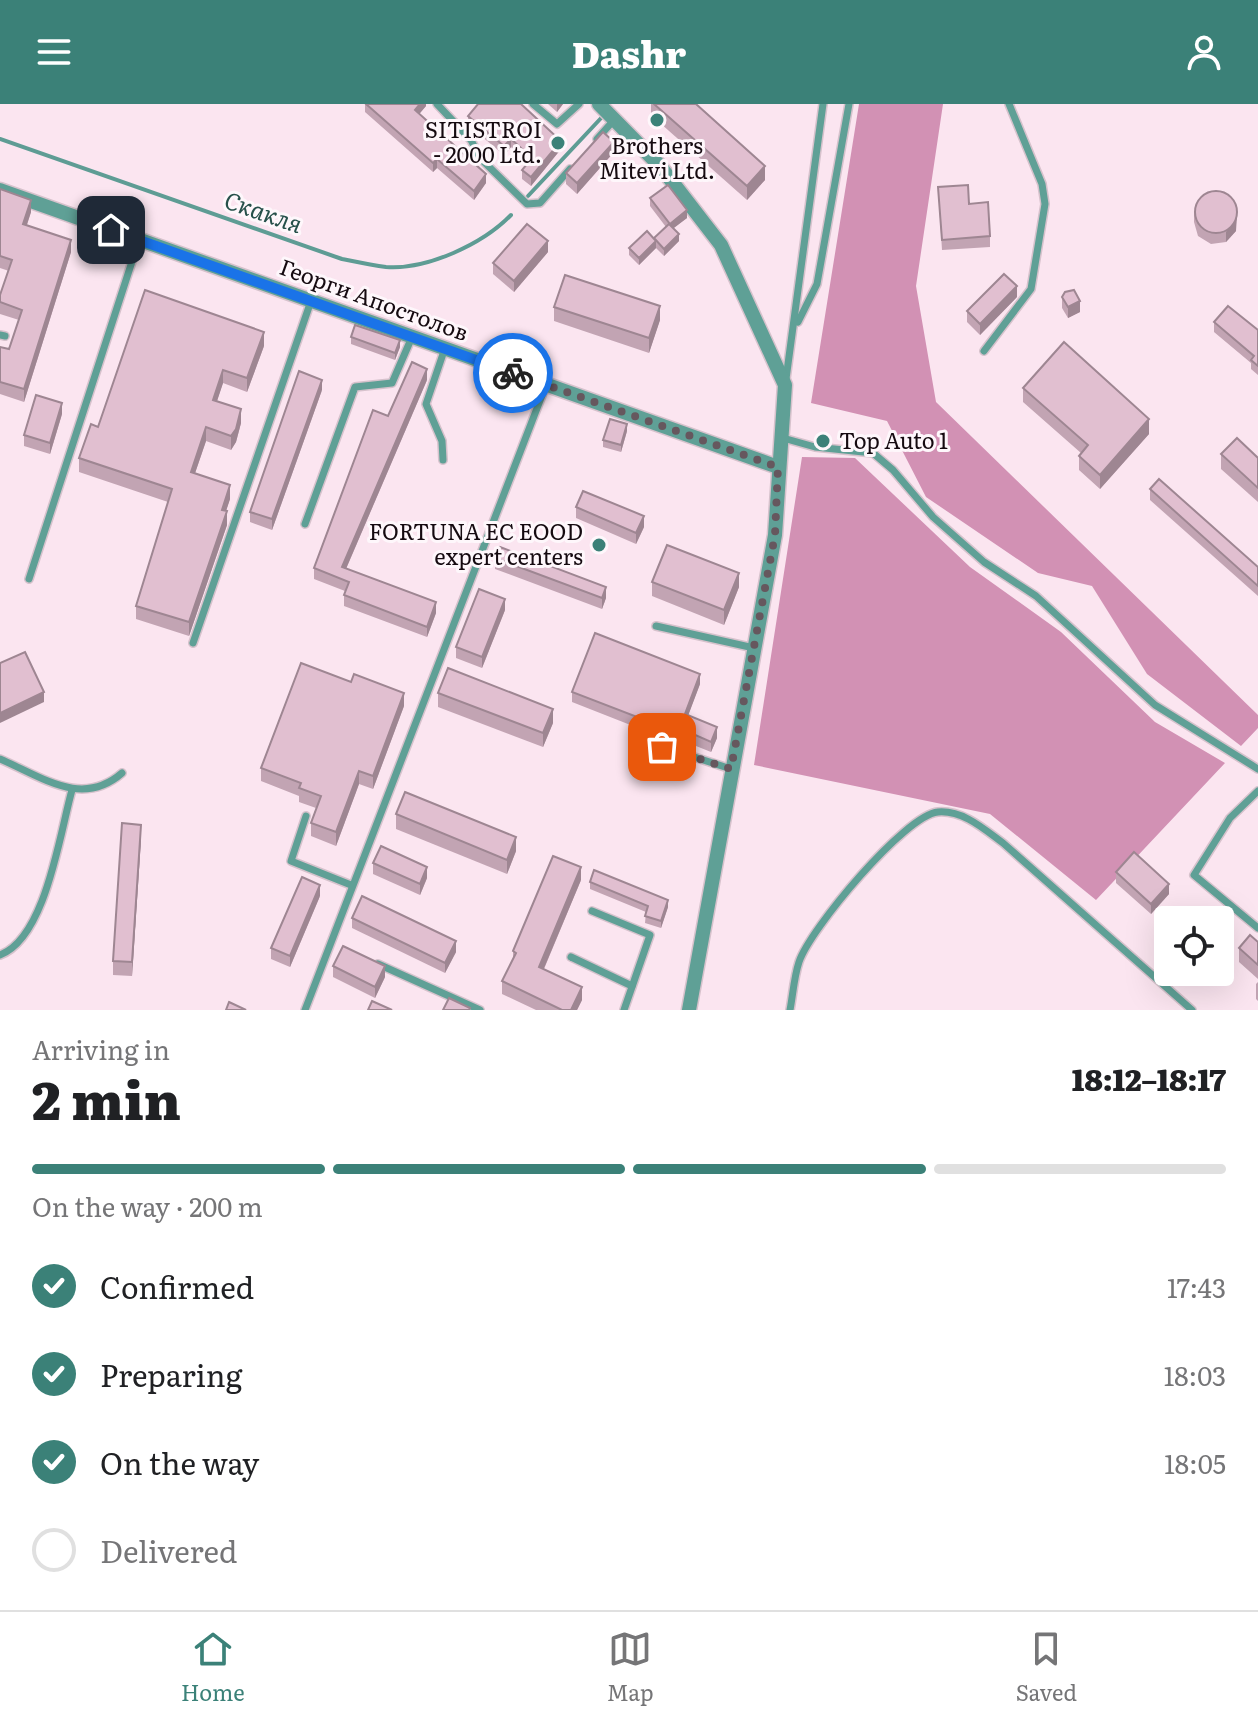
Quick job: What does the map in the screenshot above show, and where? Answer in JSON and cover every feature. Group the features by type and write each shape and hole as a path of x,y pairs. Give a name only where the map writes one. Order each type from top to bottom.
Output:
{"street":[{"path":"599,104 660,166 721,245 785,385 775,535 689,1010"},
{"name":"Георги Апостолов","path":"0,190 778,467"}],"lane":[{"path":"437,104 471,140 480,158 527,204 540,203 572,167"},
{"path":"533,104 557,124 579,104"},
{"path":"785,385 796,327 823,104"},
{"path":"796,327 817,284 849,104"},
{"path":"984,351 1031,289 1045,204 1042,184 1009,104"},
{"path":"593,143 614,120"},
{"path":"29,579 139,240"},
{"path":"193,643 311,301"},
{"path":"305,524 355,387 392,383 412,337"},
{"path":"443,460 442,441 426,404 445,348"},
{"path":"305,1010 328,942 546,384"},
{"path":"781,437 815,447 873,453 893,470 933,517 984,562 1036,596 1155,705 1258,769"},
{"path":"656,626 754,648"},
{"path":"639,739 731,769"},
{"path":"0,759 72,790 108,785 122,773"},
{"path":"0,955 20,940 40,907 72,790"},
{"path":"1258,791 1230,818 1194,875 1258,928"},
{"path":"790,1010 799,962 815,930 867,868 921,817 935,812 951,812 977,823 1003,843 1192,1010"},
{"path":"306,816 291,861 351,885"},
{"path":"592,911 650,935 624,1010"},
{"path":"328,942 342,949"},
{"path":"571,957 632,986"},
{"path":"370,961 480,1010"}],"shaded area":[{"path":"859,104 943,104 916,286 936,402 1258,715 1258,728 1241,746 1147,674 1092,586 1038,573 926,497 887,421 811,403"},
{"path":"802,457 855,458 970,567 1061,632 1155,722 1225,763 1096,900 990,814 754,765"}],"building":[{"path":"366,104 420,104 415,110 486,174 474,191 437,159 433,163"},
{"path":"478,104 521,104 561,141 531,177 522,170 532,158 511,139 504,146 468,116"},
{"path":"654,104 696,104 765,166 747,186"},
{"path":"603,132 614,142 577,183 566,173"},
{"path":"668,185 687,210 670,224 650,198"},
{"path":"968,185 969,204 988,202 990,236 942,240 938,187"},
{"path":"0,189 31,200 23,224 71,240 24,389 0,382 0,347 9,349 22,310 0,302 12,260 0,256"},
{"path":"1216,191 1231,197 1237,212 1231,227 1216,233 1201,227 1195,212 1201,197"},
{"path":"527,224 548,241 514,281 493,263"},
{"path":"669,224 679,234 664,249 654,238"},
{"path":"647,231 656,241 639,258 629,248"},
{"path":"1004,274 1017,286 980,324 967,311"},
{"path":"565,275 660,306 649,338 554,307"},
{"path":"145,290 264,332 247,378 223,370 213,400 241,409 236,429 231,436 206,427 191,472 230,485 222,510 227,511 189,622 136,606 172,489 79,458 91,424 98,427"},
{"path":"1074,290 1080,301 1068,307 1062,297 1065,292"},
{"path":"1228,306 1258,330 1258,366 1251,360 1254,356 1214,322"},
{"path":"355,325 400,340 395,353 351,337"},
{"path":"1064,342 1149,419 1100,475 1079,456 1088,445 1023,388"},
{"path":"412,362 427,369 342,567 436,602 427,627 344,595 349,582 314,568 373,410 388,416"},
{"path":"299,371 322,380 272,519 250,512"},
{"path":"36,395 62,403 50,443 24,435"},
{"path":"610,419 627,424 621,445 603,440"},
{"path":"1237,438 1258,458 1258,488 1221,454"},
{"path":"1159,479 1258,567 1258,586 1150,489"},
{"path":"583,491 644,516 636,533 576,507"},
{"path":"667,545 739,573 724,610 652,582"},
{"path":"500,547 606,587 602,598 495,558"},
{"path":"479,589 505,599 482,657 456,647"},
{"path":"595,633 700,674 685,714 717,727 711,742 691,733 689,737 572,692"},
{"path":"25,652 44,692 0,713 0,663"},
{"path":"301,663 351,682 354,674 404,693 373,776 359,771 336,832 311,823 321,796 299,788 301,783 261,768"},
{"path":"448,668 553,709 543,733 438,693"},
{"path":"405,792 516,837 507,860 396,814"},
{"path":"122,823 141,825 132,962 113,961"},
{"path":"381,846 427,867 420,884 373,863"},
{"path":"1134,852 1169,884 1151,904 1116,872"},
{"path":"553,856 581,867 539,967 582,987 571,1010 562,1010 502,981"},
{"path":"594,870 668,900 661,921 645,916 648,906 590,882"},
{"path":"302,877 320,885 290,956 271,948"},
{"path":"362,896 456,941 445,963 352,918"},
{"path":"1250,935 1258,942 1258,965 1239,948"},
{"path":"343,946 385,966 375,987 333,966"},
{"path":"449,998 470,1008 469,1010 443,1010"},
{"path":"372,1001 392,1010 368,1010"},
{"path":"229,1002 246,1010 226,1010"}],"waterway":[{"name":"Скакля","path":"528,196 603,116"},
{"name":"Скакля","path":"0,139 342,259 386,267 419,264 453,253 485,236 511,215"}],"way so far":[{"path":"513,373 778,467 775,535 731,769 662,747"}],"place":[{"name":"Brothers Mitevi Ltd.","path":"657,120"},
{"name":"SITISTROI - 2000 Ltd.","path":"558,143"},
{"name":"Top Auto 1","path":"823,441"},
{"name":"FORTUNA EC EOOD expert centers","path":"599,545"}],"route":[{"path":"111,230 513,373"}]}
